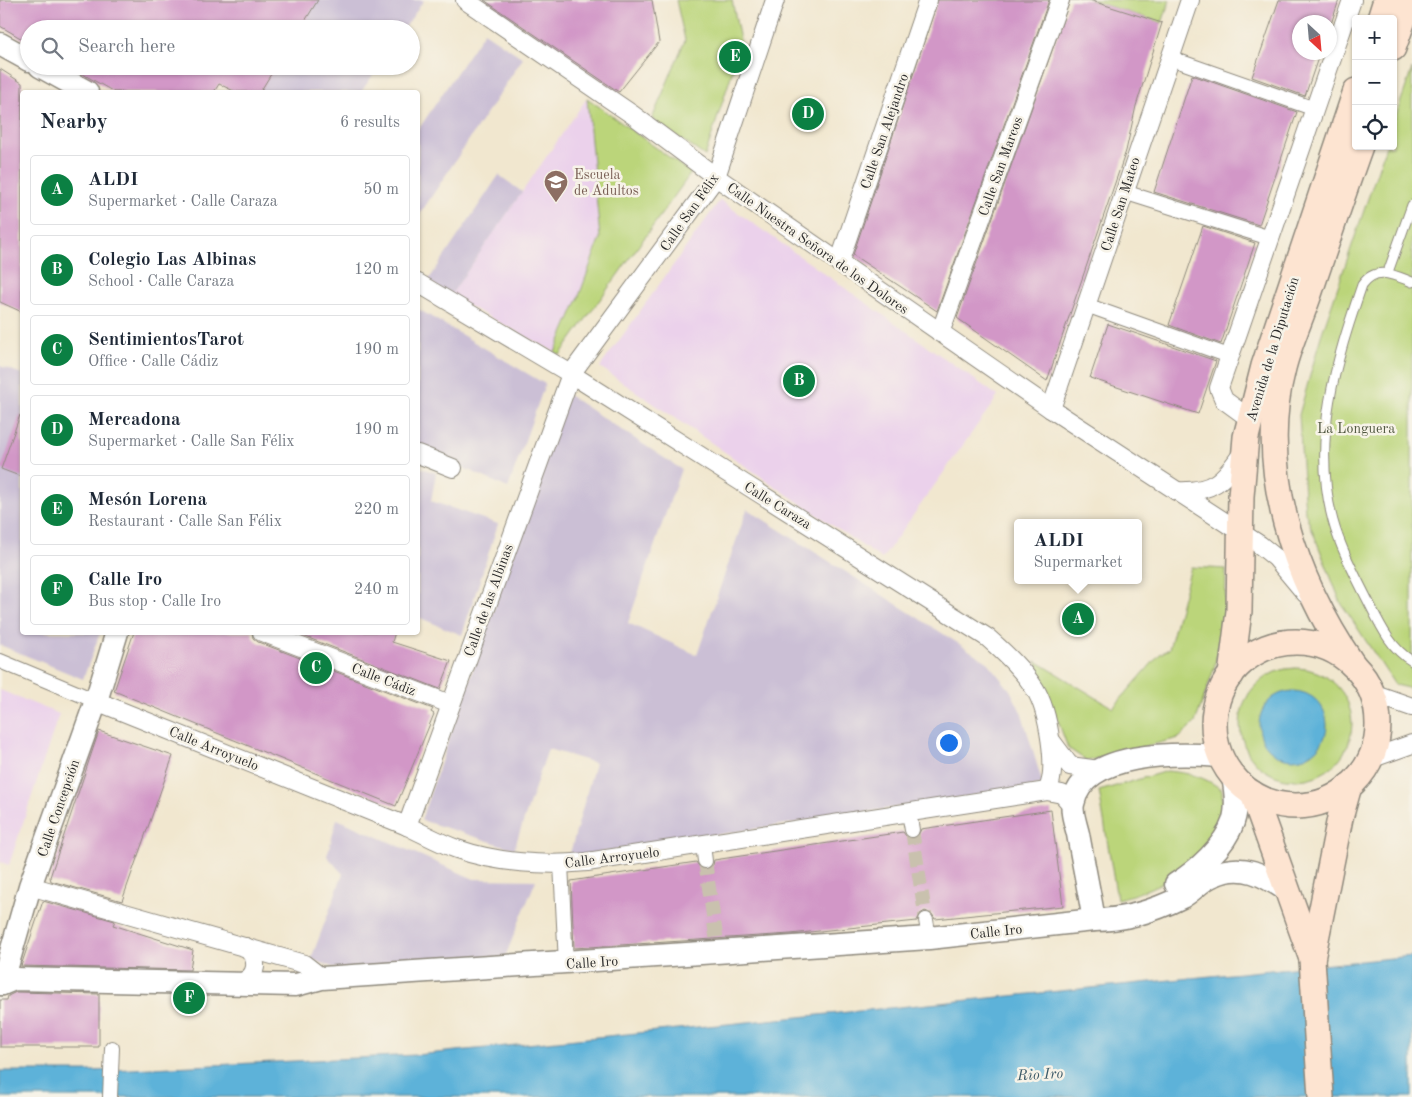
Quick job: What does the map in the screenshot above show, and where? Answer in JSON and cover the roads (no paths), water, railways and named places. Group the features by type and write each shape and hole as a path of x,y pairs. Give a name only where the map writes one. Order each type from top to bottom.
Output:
{"main road":[{"path":"1381,15 1386,0"},
{"path":"1397,37 1410,0"},
{"name":"Avenida de la Diputación","path":"1231,675 1239,611 1241,496 1245,448 1250,419 1264,366 1352,103"},
{"name":"Avenida de la Diputación","path":"1353,665 1333,636 1297,556 1283,514 1276,477 1274,439 1283,368 1359,150"},
{"path":"1290,642 1324,647 1339,654 1353,665 1372,692 1378,726 1376,743 1370,759 1349,786 1335,796 1320,803 1302,806 1269,802 1253,794 1226,766 1215,739 1216,705 1231,675 1243,662 1257,652 1290,642"},
{"path":"1321,1097 1312,959 1340,818 1349,786"},
{"path":"1253,794 1312,959"}],"street":[{"name":"Calle Nuestra Señora de los Dolores","path":"464,0 633,115 716,176 940,333 1276,558 1322,613"},
{"name":"Calle San Félix","path":"571,374 716,176 775,0"},
{"name":"Calle San Alejandro","path":"839,262 928,0"},
{"name":"Calle San Marcos","path":"940,333 1060,0"},
{"name":"Calle San Mateo","path":"1051,409 1190,0"},
{"path":"1250,419 1229,404 1220,394 1219,388 1352,0"},
{"path":"0,44 20,55"},
{"path":"1170,58 1315,108"},
{"path":"56,75 83,90"},
{"path":"1124,192 1270,238"},
{"name":"Calle Caraza","path":"420,284 571,374 988,638 1016,662 1037,692 1052,742 1052,778 1047,791"},
{"path":"1086,305 1229,356"},
{"name":"Calle de las Albinas","path":"408,826 450,704 571,374"},
{"path":"1175,492 1194,492 1216,484 1230,472 1245,448"},
{"path":"420,455 454,468"},
{"name":"Calle Concepción","path":"1,984 30,886 96,701 116,635"},
{"name":"Calle Cádiz","path":"270,635 450,704"},
{"name":"Calle Arroyuelo","path":"0,661 408,826 456,849 487,857 562,864 704,853 910,822 1047,791"},
{"path":"1372,692 1412,707"},
{"path":"1052,742 1070,766 1099,770"},
{"path":"1370,759 1412,744"},
{"path":"1072,805 1080,784 1099,770 1138,758 1182,753 1226,766"},
{"name":"Calle Iro","path":"1094,920 1154,896 1178,882 1218,847 1233,823 1236,803 1226,766"},
{"path":"1047,791 1062,794 1072,805 1094,920"},
{"path":"562,864 566,964"},
{"name":"Calle Iro","path":"1,984 14,979 296,985 322,978 566,964 717,947 927,929 1117,920 1144,913 1184,896 1213,875 1234,869 1261,873 1288,891"},
{"path":"30,886 304,964 322,978"},
{"path":"239,983 250,978 255,968 254,956 246,947"},
{"path":"110,1097 112,1048"}],"lane":[{"path":"1388,272 1412,204"},
{"path":"1412,282 1388,272 1380,272 1366,278 1362,285 1336,366 1326,419 1324,465 1333,521 1352,570 1382,629 1394,646 1412,661"}],"water":[{"path":"1286,691 1300,691 1312,696 1322,706 1327,718 1327,732 1322,744 1312,754 1300,759 1286,759 1274,754 1264,744 1259,732 1259,718 1264,706 1274,696"},
{"name":"Rio Iro","path":"1412,956 1412,1097 0,1097 0,1071 91,1071 416,1055"}],"tunnel":[{"path":"912,830 926,920"},
{"path":"705,861 717,942"}],"place":[{"name":"Mesón Lorena","path":"735,57"},
{"name":"Mercadona","path":"808,114"},
{"name":"Escuela de Adultos","path":"556,203"},
{"name":"Colegio Las Albinas","path":"799,381"},
{"name":"ALDI","path":"1078,619"},
{"name":"SentimientosTarot","path":"316,668"},
{"name":"Calle Iro","path":"189,998"}],"park label":[{"name":"La Longuera","path":"1356,428"}]}
